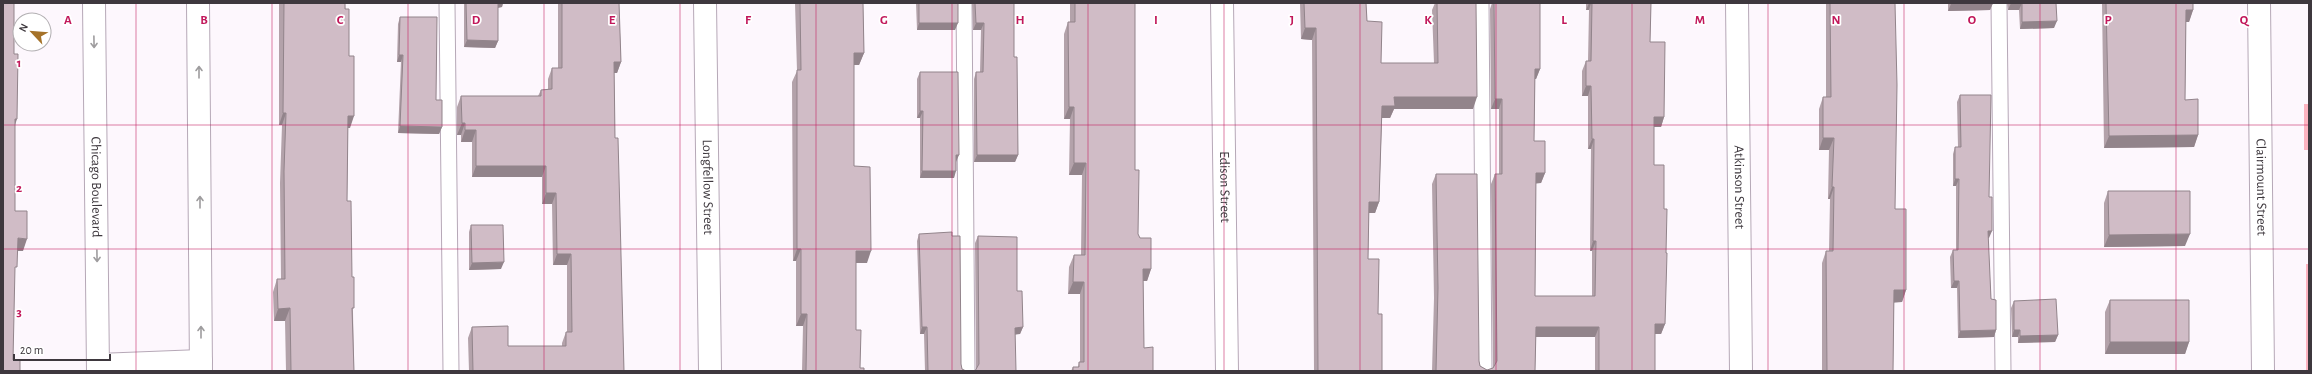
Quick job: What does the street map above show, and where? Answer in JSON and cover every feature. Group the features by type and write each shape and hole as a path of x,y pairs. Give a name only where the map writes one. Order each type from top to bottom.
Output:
{"street":[{"name":"Chicago Boulevard","path":"94,3 98,368"},
{"path":"98,368 201,366 198,3"},
{"name":"Longfellow Street","path":"705,3 710,371"},
{"name":"Edison Street","path":"1222,3 1227,371"},
{"name":"Atkinson Street","path":"1737,3 1741,371"},
{"name":"Clairmount Street","path":"2259,3 2263,371"}],"lane":[{"path":"446,3 451,371"},
{"path":"964,3 967,371"},
{"path":"1481,3 1484,371"},
{"path":"1999,3 2003,371"}],"shaded area":[{"path":"2304,104 2309,104 2309,150 2304,150"},
{"path":"2306,264 2309,264 2309,371 2306,371"}],"building":[{"path":"3,3 14,3 14,12 12,12 12,52 14,52 14,54 18,54 17,119 15,119 15,211 27,211 27,239 18,238 17,267 15,267 13,360 20,360 20,371 3,371"},
{"path":"284,3 345,3 345,9 349,9 349,56 354,56 354,116 348,116 347,201 351,201 352,277 354,277 354,308 352,308 354,371 291,371 290,308 278,309 277,279 285,279 284,171 286,113 283,113"},
{"path":"466,3 498,3 498,41 467,40"},
{"path":"562,3 619,3 621,62 614,62 615,138 618,138 624,371 473,371 472,327 508,326 508,346 566,346 566,332 572,332 571,254 557,254 556,193 546,193 546,166 476,166 476,130 465,130 465,123 462,123 461,96 541,96 541,90 552,89 552,68 562,68"},
{"path":"800,3 863,3 864,53 854,53 854,166 870,167 871,251 856,251 856,330 861,330 860,368 864,368 864,371 806,371 807,314 801,314 801,249 797,249 797,70 801,70"},
{"path":"919,3 958,3 958,23 919,23"},
{"path":"975,3 1014,3 1014,57 1017,57 1018,155 977,155 976,72 983,72 984,23 976,23"},
{"path":"1075,3 1135,3 1135,170 1139,170 1138,234 1140,238 1151,238 1151,269 1143,269 1144,348 1153,347 1153,371 1073,371 1073,367 1079,367 1079,362 1084,362 1084,282 1073,282 1074,255 1085,255 1086,163 1074,163 1074,107 1069,107 1068,22 1075,22"},
{"path":"1304,3 1366,3 1367,21 1382,22 1381,63 1438,63 1437,3 1476,3 1477,97 1394,97 1395,106 1382,106 1379,202 1369,202 1368,259 1379,259 1378,314 1382,314 1382,371 1318,371 1316,28 1305,28"},
{"path":"1494,3 1540,3 1540,69 1535,69 1534,141 1545,141 1545,173 1536,173 1535,296 1595,296 1596,241 1593,241 1594,139 1592,139 1591,86 1586,86 1586,61 1591,61 1592,3 1651,3 1650,42 1665,42 1664,117 1654,117 1654,165 1664,165 1664,209 1667,209 1665,324 1655,324 1655,371 1599,371 1599,327 1536,327 1535,371 1436,371 1438,288 1436,174 1477,174 1479,361 1480,366 1487,370 1493,368 1497,361 1495,174 1502,174 1502,99 1495,99"},
{"path":"1830,3 1895,3 1897,85 1895,209 1906,209 1906,290 1894,290 1893,371 1827,371 1826,251 1833,251 1834,187 1832,187 1834,138 1823,138 1823,97 1831,97"},
{"path":"1951,3 1993,3 1951,4"},
{"path":"2022,3 2056,3 2057,21 2022,22"},
{"path":"2106,3 2193,3 2193,10 2186,10 2185,100 2198,99 2198,135 2109,136"},
{"path":"400,17 437,17 436,100 442,100 442,127 400,126 403,55 399,55"},
{"path":"920,72 958,72 959,155 956,155 956,171 922,171 923,111 920,111"},
{"path":"1960,95 1991,95 1989,197 1992,197 1992,231 1988,231 1991,299 1996,300 1996,330 1960,331 1959,281 1954,281 1953,250 1958,250 1959,179 1955,179 1955,147 1961,147"},
{"path":"2108,191 2190,191 2190,234 2109,235"},
{"path":"471,225 503,225 504,262 472,263"},
{"path":"952,232 952,236 960,236 961,364 962,369 966,371 928,371 927,327 922,327 919,234"},
{"path":"978,236 1017,237 1017,291 1022,291 1023,327 1015,328 1016,371 975,371 979,364"},
{"path":"2056,299 2058,335 2020,336 2020,330 2014,330 2014,301"},
{"path":"2110,300 2189,300 2189,342 2110,342"}]}
